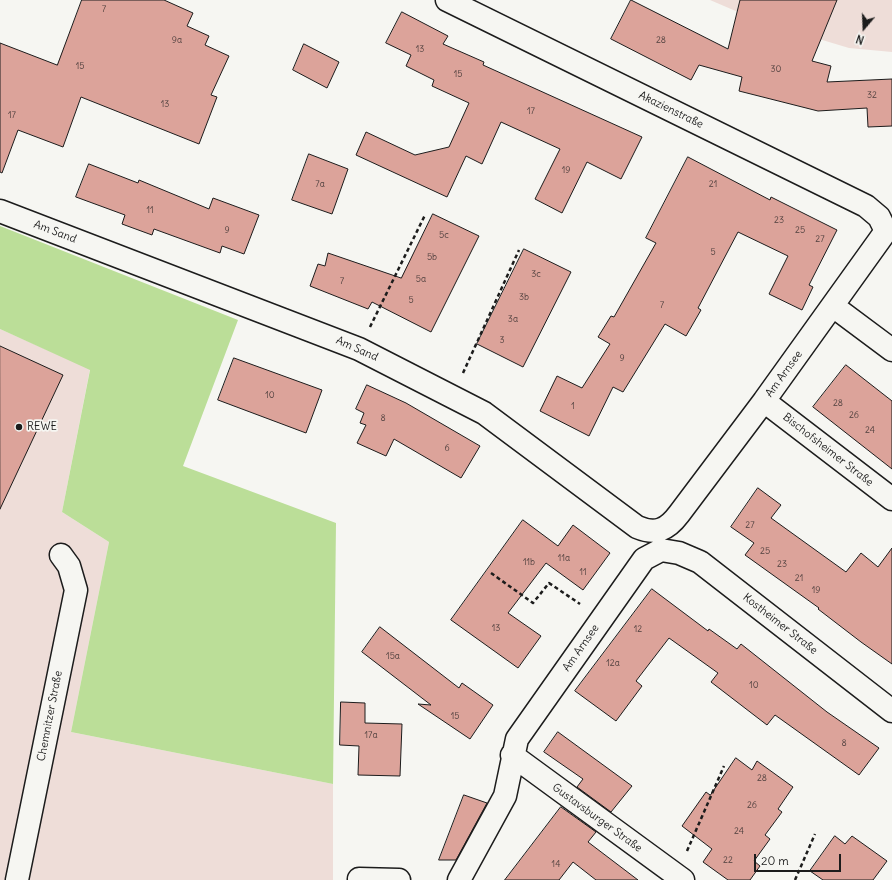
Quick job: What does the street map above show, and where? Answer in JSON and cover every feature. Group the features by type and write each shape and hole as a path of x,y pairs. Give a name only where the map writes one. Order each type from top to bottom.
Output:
{"street":[{"name":"Akazienstraße","path":"447,0 866,206 879,217 886,231"},
{"name":"Am Sand","path":"0,211 359,349 484,413 637,527 648,532 659,530 671,525 679,514"},
{"name":"Am Arnsee","path":"679,514 764,400 886,231"},
{"path":"832,306 892,350"},
{"name":"Bischofsheimer Straße","path":"764,400 892,499"},
{"name":"Am Arnsee","path":"459,880 504,796 512,755 517,739 644,559 661,550"},
{"name":"Kostheimer Straße","path":"661,550 679,552 700,562 892,712"},
{"name":"Chemnitzer Straße","path":"17,880 76,590 70,566 61,555"},
{"name":"Gustavsburger Straße","path":"512,755 680,878"},
{"path":"360,879 399,880"}],"path":[{"path":"359,349 425,215"},
{"path":"453,396 519,250"},
{"path":"491,573 533,603 549,583 601,620"},
{"path":"680,878 724,766"},
{"path":"795,880 815,834"}],"shaded area":[{"path":"710,0 892,0 892,52 849,48 759,21"},
{"path":"0,329 90,369 62,512 109,542 71,732 333,784 333,880 0,880"}],"green space":[{"path":"0,226 238,320 183,466 336,523 333,784 71,732 109,542 62,512 90,370 0,329"}],"building":[{"path":"82,0 164,0 193,13 187,26 209,36 205,45 229,56 211,95 217,97 199,144 81,97 63,147 18,130 2,173 0,172 0,43 57,65"},
{"path":"631,0 728,49 740,0 837,0 812,61 831,66 827,82 892,79 892,126 868,127 867,108 818,111 739,91 742,77 699,65 691,80 611,39"},
{"path":"402,12 448,36 443,44 484,62 483,65 642,137 621,179 587,162 562,213 535,199 560,149 501,122 482,164 466,156 447,197 356,155 366,132 415,155 449,147 469,103 432,86 434,80 406,66 411,55 386,43"},
{"path":"304,44 339,62 327,88 293,70"},
{"path":"309,154 348,169 332,214 292,200"},
{"path":"688,157 770,200 771,197 837,230 809,285 813,287 802,310 769,294 788,256 738,232 698,308 701,310 686,336 665,324 623,392 613,387 589,436 540,411 557,376 582,388 610,344 598,337 611,316 614,317 656,243 646,238"},
{"path":"89,164 138,183 139,180 209,209 213,198 259,215 244,254 222,246 220,253 154,229 152,235 122,224 125,215 76,197"},
{"path":"433,214 479,236 431,332 372,302 368,309 310,286 318,264 325,266 328,253 401,278"},
{"path":"524,249 571,272 523,367 477,344"},
{"name":"REWE","path":"0,346 63,375 0,509"},
{"path":"234,358 322,390 306,433 218,400"},
{"path":"846,365 892,401 892,469 813,407"},
{"path":"367,385 406,403 480,446 461,478 394,439 386,456 357,443 366,425 360,423 364,413 356,409"},
{"path":"758,488 781,505 771,518 846,572 861,553 878,567 892,548 892,664 818,609 819,608 745,555 754,543 731,527"},
{"path":"523,520 558,546 573,525 610,553 583,590 546,563 508,613 541,636 518,668 451,620"},
{"path":"652,589 708,631 709,629 737,649 741,644 827,712 879,748 859,775 775,715 767,725 711,682 718,673 669,638 636,681 642,686 616,721 575,691"},
{"path":"380,627 459,688 462,683 493,705 470,739 418,704 431,705 362,652"},
{"path":"341,702 365,703 365,723 402,724 400,776 358,775 359,746 340,745"},
{"path":"558,732 632,786 611,812 577,787 583,779 544,752"},
{"path":"736,758 752,770 757,761 793,787 778,809 782,812 765,835 770,839 754,861 760,866 750,880 728,880 703,862 712,849 682,826 706,792 710,795"},
{"path":"464,795 487,803 456,860 439,860"},
{"path":"561,807 596,832 588,842 638,880 596,880 573,862 559,880 505,880"},
{"path":"835,836 845,844 852,836 887,861 873,880 823,880 810,871"}],"place":[{"name":"REWE","path":"19,427"}]}
